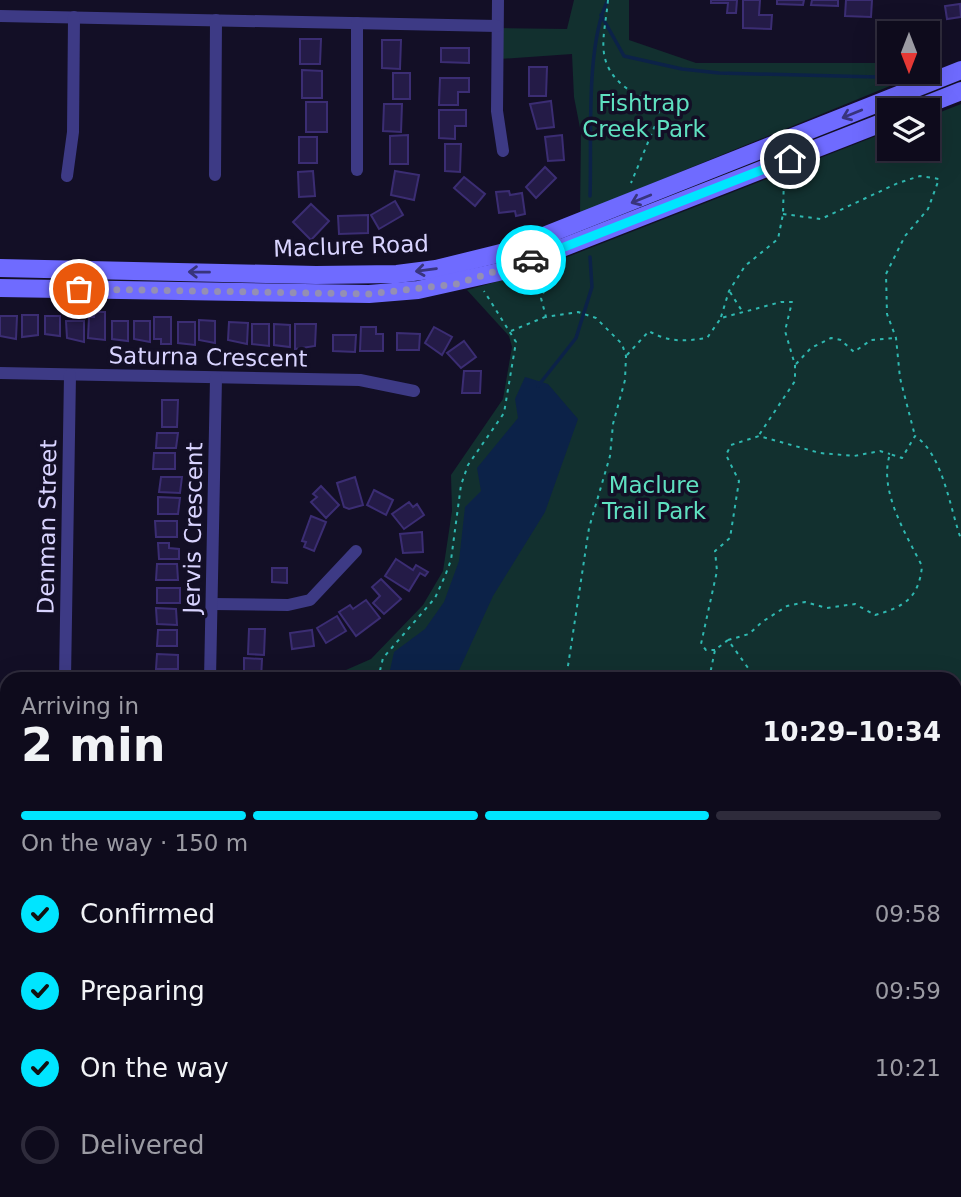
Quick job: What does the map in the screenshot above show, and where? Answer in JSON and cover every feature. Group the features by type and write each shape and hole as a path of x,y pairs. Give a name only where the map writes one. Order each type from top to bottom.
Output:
{"main road":[{"name":"Maclure Road","path":"0,268 316,275 397,274 436,269 501,253 961,70"},
{"path":"940,99 961,91"},
{"name":"Maclure Road","path":"0,288 369,294 418,290 475,279 581,241 877,125"}],"street":[{"path":"498,0 497,111 503,151"},
{"path":"0,16 497,26"},
{"path":"67,176 73,132 74,17"},
{"path":"215,175 216,20"},
{"path":"357,23 357,170"},
{"name":"Saturna Crescent","path":"0,373 360,380 414,391"},
{"name":"Denman Street","path":"65,672 70,375"},
{"name":"Jervis Crescent","path":"210,672 216,378"},
{"path":"213,604 288,605 310,600 356,551"}],"path":[{"path":"608,0 602,37 607,66 629,90 658,107 659,116 634,171 630,190"},
{"path":"626,356 649,331 663,339 685,341 707,338 721,318 729,291 745,266 778,239 783,214 784,169"},
{"path":"783,214 821,219 898,183 920,176 939,179 928,209 905,236 886,274 887,314 896,338 900,378 915,436 930,452 944,482 961,538"},
{"path":"546,317 541,298 556,265"},
{"path":"380,672 383,658 435,598 451,560 461,485 468,465 504,413 516,342 512,331 475,279"},
{"path":"729,291 742,312"},
{"path":"721,318 792,302 785,331 795,365 795,381 759,436"},
{"path":"512,331 546,317 578,312 596,317 622,344 626,356 625,380 613,424 610,456 589,528 567,672"},
{"path":"795,365 811,348 831,338 841,341 854,352 871,340 896,338"},
{"path":"890,454 887,476 906,536 922,566 915,592 900,608 875,615 855,604 827,608 805,602 787,606 762,622 750,634 728,640 715,650 706,650 701,645 717,570 715,551 730,538 739,481 726,455 731,445 759,436 820,453 853,456 880,451 902,457 915,436"},
{"path":"728,640 751,672"},
{"path":"710,672 715,650"}],"green space":[{"name":"Fishtrap Creek Park","path":"574,0 629,0 629,40 696,63 877,63 877,84 895,84 580,213 581,133 574,97 572,54 499,59 499,28 567,29"},
{"name":"Maclure Trail Park","path":"961,104 961,672 341,672 371,659 423,605 443,571 452,511 451,475 503,399 512,347 509,336 467,290 524,274 877,136 877,161 940,161 940,112"}],"water":[{"path":"525,377 548,384 578,419 545,512 493,596 458,672 390,672 394,652 425,629 444,602 459,561 465,507 481,491 477,468 518,418 515,399"}],"building":[{"path":"711,0 737,0 736,13 727,13 728,3 711,3"},
{"path":"743,0 760,0 759,15 772,15 771,29 743,28"},
{"path":"777,0 804,0 803,5 777,4"},
{"path":"812,0 838,0 838,6 811,5"},
{"path":"846,0 872,0 871,17 845,16"},
{"path":"960,4 961,17 947,19 945,6"},
{"path":"300,39 321,39 320,64 300,64"},
{"path":"382,40 401,40 400,69 382,68"},
{"path":"441,48 469,48 469,63 441,62"},
{"path":"529,67 547,67 546,96 529,96"},
{"path":"302,70 322,71 322,98 302,98"},
{"path":"393,73 410,73 410,99 393,99"},
{"path":"440,78 469,78 469,92 458,92 458,105 439,105"},
{"path":"551,101 554,127 537,129 530,104"},
{"path":"306,102 327,102 327,132 306,132"},
{"path":"384,104 402,104 401,132 383,131"},
{"path":"439,110 466,110 466,126 455,126 455,139 439,138"},
{"path":"408,135 408,164 390,164 390,136"},
{"path":"562,135 564,160 548,161 545,137"},
{"path":"299,137 317,137 317,163 299,163"},
{"path":"445,144 461,144 460,172 445,171"},
{"path":"545,167 556,178 536,198 526,187"},
{"path":"313,171 315,196 299,197 298,172"},
{"path":"395,171 419,175 414,200 391,195"},
{"path":"464,177 485,194 475,206 454,188"},
{"path":"509,191 510,195 522,193 525,214 516,216 515,211 499,213 496,192"},
{"path":"395,201 403,215 379,229 371,215"},
{"path":"311,204 329,221 311,240 293,222"},
{"path":"368,215 368,233 339,234 338,216"},
{"path":"94,312 105,312 105,340 88,338 89,317 94,317"},
{"path":"22,315 38,315 38,335 22,337"},
{"path":"0,316 17,316 16,339 0,336"},
{"path":"45,316 60,316 60,336 45,334"},
{"path":"154,317 171,317 171,344 161,344 161,339 154,339"},
{"path":"199,320 215,321 215,343 199,340"},
{"path":"66,321 84,321 84,342 67,338"},
{"path":"112,321 128,321 128,341 112,339"},
{"path":"134,321 150,321 150,342 134,339"},
{"path":"178,322 195,322 195,345 178,343"},
{"path":"229,322 248,323 247,344 228,340"},
{"path":"252,324 269,324 269,346 252,344"},
{"path":"274,324 290,325 290,347 274,345"},
{"path":"295,324 316,324 315,346 295,349"},
{"path":"361,327 376,327 376,334 383,334 383,351 360,351"},
{"path":"434,327 452,337 442,355 425,343"},
{"path":"397,333 420,334 419,350 397,350"},
{"path":"333,335 356,335 355,352 333,351"},
{"path":"464,341 476,357 461,368 447,353"},
{"path":"464,371 481,371 480,393 462,393"},
{"path":"162,400 178,400 177,427 162,427"},
{"path":"157,433 178,433 176,448 156,448"},
{"path":"154,453 175,453 175,469 153,469"},
{"path":"161,477 182,477 180,493 159,492"},
{"path":"355,477 363,505 349,509 344,507 337,483"},
{"path":"321,486 339,505 326,518 311,502 317,497 313,494"},
{"path":"374,490 393,500 386,515 367,505"},
{"path":"158,497 180,498 178,514 158,514"},
{"path":"409,502 413,507 417,504 424,515 404,529 392,514"},
{"path":"311,516 326,522 314,551 304,547 306,542 302,541"},
{"path":"155,521 177,521 177,537 156,537"},
{"path":"422,532 423,552 403,553 400,534"},
{"path":"158,543 169,543 169,548 179,549 179,559 159,559"},
{"path":"396,559 413,570 416,565 428,572 425,576 420,573 409,591 385,576"},
{"path":"157,564 177,564 178,580 156,580"},
{"path":"272,568 287,568 287,583 272,582"},
{"path":"381,579 401,599 384,614 373,603 380,596 372,587"},
{"path":"157,588 180,588 180,603 157,603"},
{"path":"366,600 380,618 356,636 339,612 350,605 353,609"},
{"path":"156,608 176,609 177,625 157,624"},
{"path":"337,616 346,631 326,643 317,628"},
{"path":"249,629 265,629 264,655 248,654"},
{"path":"158,630 177,630 177,646 157,646"},
{"path":"312,630 314,646 292,649 290,633"},
{"path":"157,654 178,655 178,669 156,669"},
{"path":"244,658 262,659 261,672 244,672"}],"waterway":[{"path":"590,196 593,68 601,19 608,0"},
{"path":"601,15 624,56 682,69 719,73 877,77"},
{"path":"538,386 576,338 592,287 590,257"}],"way so far":[{"path":"79,289 369,294 456,284 531,260"}],"route":[{"path":"531,260 790,159"}]}
